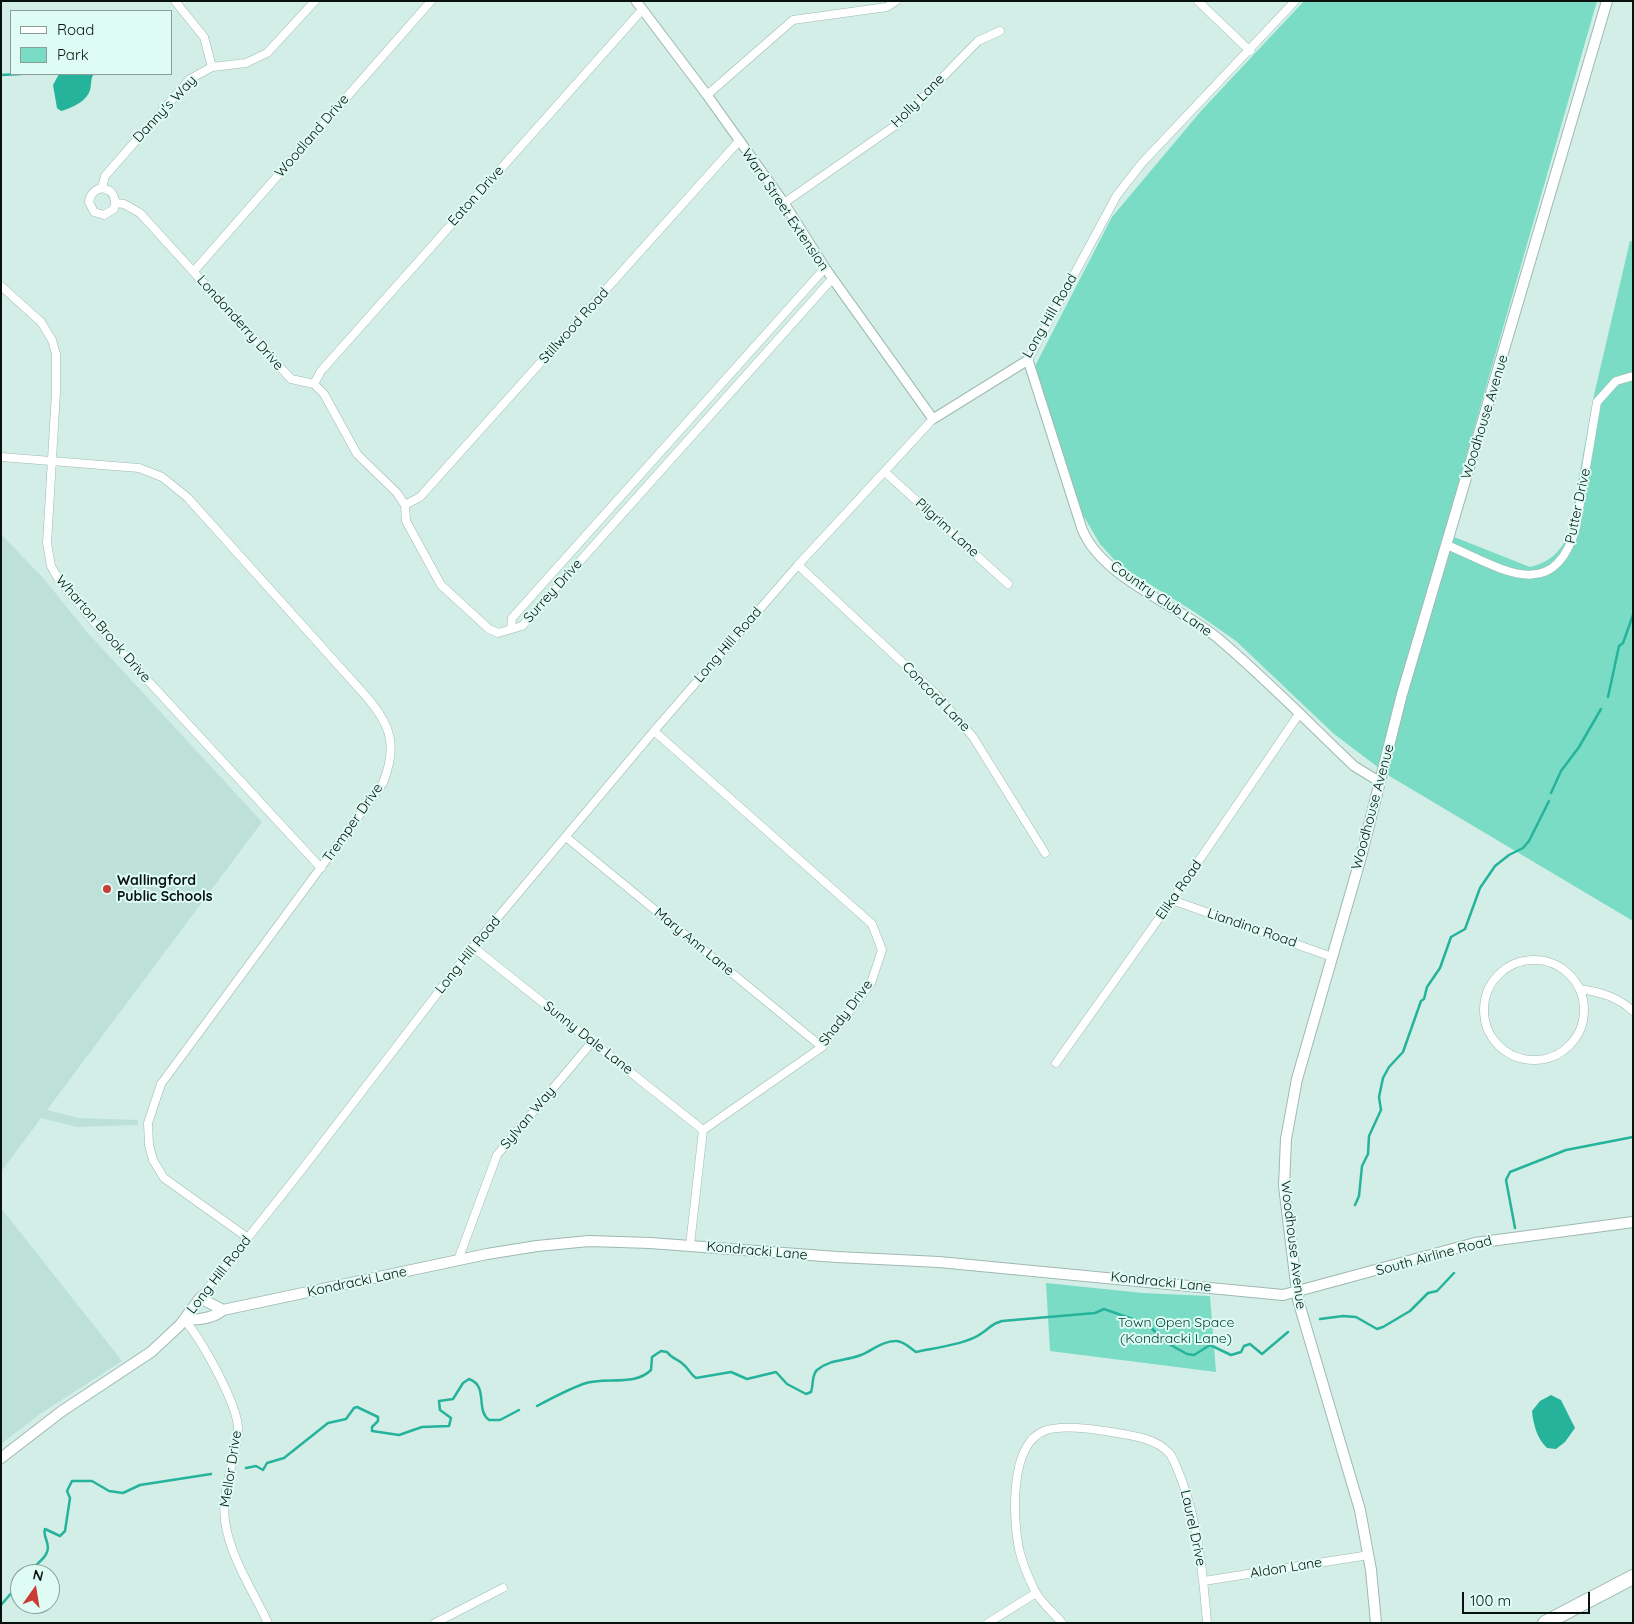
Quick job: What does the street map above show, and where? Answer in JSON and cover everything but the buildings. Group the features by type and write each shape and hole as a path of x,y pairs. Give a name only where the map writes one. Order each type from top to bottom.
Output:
{"highway":[{"path":"1545,1623 1633,1577"}],"main road":[{"name":"Woodhouse Avenue","path":"1376,1623 1369,1555 1355,1488 1306,1333 1297,1292 1284,1186 1286,1147 1297,1080 1380,782 1402,694 1607,1"},
{"name":"South Airline Road","path":"1297,1292 1475,1243 1633,1222"},
{"name":"Kondracki Lane","path":"184,1320 201,1319 217,1315 223,1310 458,1260 523,1248 574,1242 633,1242 958,1264 1268,1294 1297,1292"},
{"path":"200,1298 223,1310"},
{"name":"Long Hill Road","path":"184,1320 200,1298"},
{"path":"1,1458 62,1411 151,1352 184,1320"}],"street":[{"path":"175,1 204,37 212,67"},
{"name":"Danny's Way","path":"115,203 114,209 104,215 94,212 90,208 90,197 97,189 102,188 108,172 190,79 212,67 258,60 267,53 316,1"},
{"name":"Woodland Drive","path":"194,271 431,1"},
{"name":"Ward Street Extension","path":"636,1 708,95 784,204 825,268 933,419"},
{"path":"708,95 794,20 887,7 896,1"},
{"path":"1198,1 1250,51"},
{"name":"Long Hill Road","path":"200,1298 472,947 654,731 798,565 933,419 1028,360 1117,195 1142,163 1250,51 1295,1"},
{"name":"Eaton Drive","path":"314,384 321,371 642,10"},
{"name":"Holly Lane","path":"784,204 896,125 978,41 1000,31"},
{"name":"Stillwood Road","path":"405,505 420,497 739,141"},
{"path":"102,188 110,191 115,203 124,204 140,213 194,271"},
{"name":"Surrey Drive","path":"825,268 512,618 511,629 522,626 832,278"},
{"name":"Londonderry Drive","path":"194,271 290,379 314,384"},
{"name":"Wharton Brook Drive","path":"1,286 41,322 52,340 56,354 56,392 47,544 51,566 59,580 92,620 321,868"},
{"name":"Country Club Lane","path":"1028,360 1082,529 1096,552 1115,570 1219,639 1354,766 1380,782"},
{"name":"Putter Drive","path":"1447,545 1527,576 1542,574 1563,559 1571,546 1576,527 1598,402 1616,381 1633,376"},
{"path":"314,384 324,394 357,454 397,493 405,505 406,521 441,585 489,629 498,633 511,629"},
{"name":"Tremper Drive","path":"1,457 139,468 152,472 169,482 194,504 380,714 391,741 388,771 374,796 161,1084 149,1117 149,1145 153,1160 164,1178 248,1238"},
{"name":"Pilgrim Lane","path":"886,472 1008,584"},
{"name":"Concord Lane","path":"798,565 936,693 974,737 1045,853"},
{"name":"Elika Road","path":"1056,1062 1172,900 1299,714"},
{"name":"Shady Drive","path":"654,731 872,924 882,950 872,983 822,1047 703,1130"},
{"name":"Mary Ann Lane","path":"566,837 822,1047"},
{"name":"Liandina Road","path":"1172,900 1332,956"},
{"name":"Sunny Dale Lane","path":"472,947 703,1130"},
{"path":"1539,960 1552,963 1573,978 1580,989 1584,1015 1581,1028 1570,1044 1555,1056 1536,1060 1516,1057 1500,1046 1488,1030 1484,1011 1487,992 1502,971 1513,964 1539,960"},
{"path":"1580,989 1597,991 1613,997 1633,1011"},
{"name":"Sylvan Way","path":"458,1260 497,1155 592,1042"},
{"path":"690,1246 703,1130"},
{"name":"Mellor Drive","path":"184,1320 196,1334 237,1417 238,1433 225,1500 225,1523 235,1554 268,1623"},
{"name":"Laurel Drive","path":"1062,1623 1036,1593 1020,1551 1014,1517 1016,1482 1023,1456 1031,1439 1045,1430 1083,1428 1131,1435 1156,1443 1171,1454 1186,1489 1204,1581 1207,1623"},
{"name":"Aldon Lane","path":"1204,1581 1369,1555"},
{"path":"435,1623 503,1588"},
{"path":"988,1623 1036,1593"}],"shaded area":[{"path":"58,75 94,75 86,98 74,106 61,111 57,108 53,85"},
{"name":"Wallingford Public Schools","path":"1,534 44,579 86,631 262,822 47,1110 78,1118 138,1120 138,1125 77,1127 41,1118 1,1172"},
{"path":"1,1208 122,1361 40,1414 1,1444"},
{"path":"1551,1395 1561,1400 1575,1428 1565,1442 1556,1449 1547,1448 1538,1436 1532,1411 1540,1401"}],"green space":[{"path":"1304,1 1597,1 1444,533 1530,567 1543,563 1552,556 1568,537 1594,395 1630,241 1633,242 1633,921 1391,777 1334,734 1236,641 1196,613 1119,565 1100,544 1083,515 1035,366 1112,217 1201,111"},
{"name":"Town Open Space (Kondracki Lane)","path":"1046,1283 1143,1293 1210,1296 1216,1372 1050,1351"}],"waterway":[{"path":"1,75 10,75"},
{"path":"1608,697 1619,646 1623,643 1633,615"},
{"path":"1551,793 1561,771 1579,747 1601,709"},
{"path":"1355,1205 1359,1196 1362,1166 1368,1154 1369,1136 1381,1110 1379,1097 1383,1078 1389,1067 1403,1052 1427,987 1440,968 1451,937 1465,929 1480,888 1495,866 1509,855 1523,848 1529,841 1549,801"},
{"path":"1515,1228 1506,1180 1510,1172 1566,1150 1633,1137"},
{"path":"1320,1319 1343,1316 1356,1317 1377,1329 1383,1327 1410,1311 1428,1293 1437,1291 1454,1273"},
{"path":"537,1406 583,1384 628,1380 644,1375 651,1370 652,1357 661,1351 667,1352 671,1357 682,1363 696,1378 731,1372 747,1379 776,1372 787,1384 806,1394 811,1392 815,1372 827,1364 861,1355 891,1341 902,1342 916,1352 951,1345 976,1337 1002,1321 1095,1313 1104,1309 1147,1324 1167,1343 1187,1354 1194,1355 1210,1345 1231,1355 1241,1352 1244,1346 1250,1344 1262,1354 1288,1332"},
{"path":"246,1468 256,1466 263,1470 267,1463 284,1458 328,1423 346,1419 354,1408 357,1407 378,1417 378,1421 372,1427 372,1431 399,1435 422,1427 449,1426 451,1418 440,1410 439,1401 453,1399 463,1383 469,1379 479,1387 483,1410 489,1420 500,1420 519,1410"},
{"path":"37,1564 48,1549 45,1529 60,1536 65,1531 70,1498 67,1491 72,1481 92,1481 109,1491 123,1493 140,1485 211,1474"},
{"path":"1,1605 10,1595"}],"place":[{"name":"Wallingford Public Schools","path":"107,889"}]}
